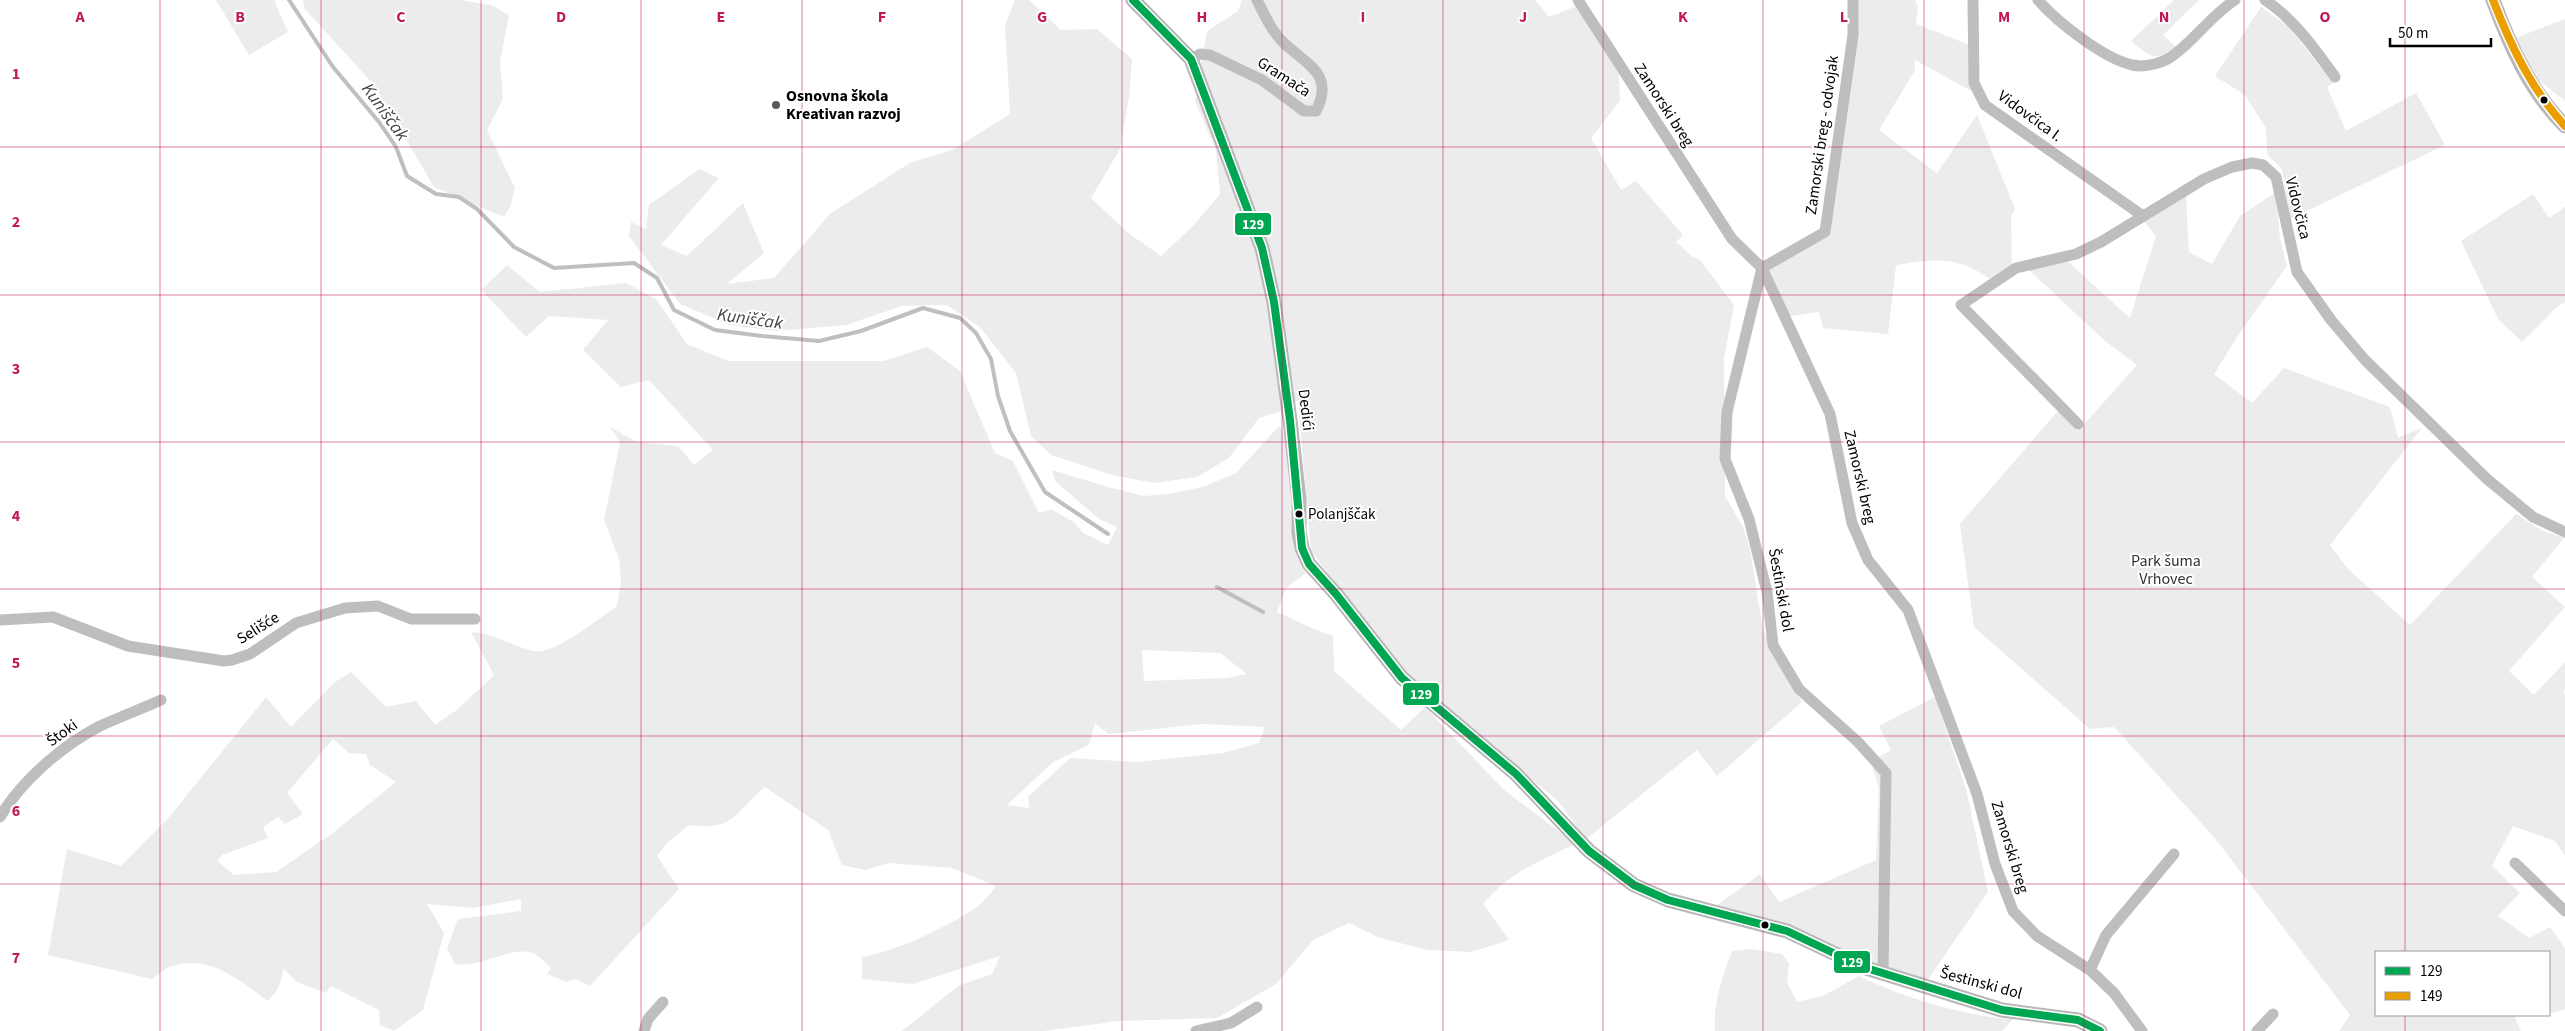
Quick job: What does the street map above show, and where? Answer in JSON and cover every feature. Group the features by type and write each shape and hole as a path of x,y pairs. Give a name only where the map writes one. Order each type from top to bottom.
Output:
{"street":[{"name":"Dedići","path":"1133,0 1190,59 1262,248 1274,302 1299,499 1299,532 1302,548 1309,564 1336,594 1402,678 1516,774"},
{"name":"Gramača","path":"1190,59 1200,54 1210,55 1262,80 1304,111 1316,111 1322,99 1323,82 1309,63 1283,42 1257,0"},
{"name":"Zamorski breg","path":"1578,0 1732,239 1762,268 1830,414 1852,523 1868,560 1908,610 1977,794 1996,864 2013,911 2037,936 2090,970 2114,993 2142,1031"},
{"name":"Zamorski breg - odvojak","path":"1762,268 1825,232 1853,35 1853,0"},
{"name":"Vidovčica I.","path":"1973,0 1974,83 1985,105 2143,216"},
{"path":"2038,0 2054,17 2082,38 2120,60 2140,66 2162,62 2174,55 2234,0"},
{"path":"2265,0 2305,36 2335,77"},
{"path":"2493,0 2507,37 2530,82 2550,110 2565,126"},
{"name":"Vidovčica","path":"2078,424 1961,305 2016,268 2076,254 2204,179 2232,167 2252,162 2263,165 2276,177 2297,272 2331,320 2366,360 2487,479 2533,517 2565,532"},
{"name":"Šestinski dol","path":"1762,268 1727,412 1725,459 1749,519 1767,592 1773,645 1800,689 1858,742 1886,774 1883,973"},
{"name":"Selišće","path":"0,620 53,617 128,646 224,661 250,654 296,623 345,608 378,606 411,619 475,619"},
{"name":"Štoki","path":"0,817 32,779 72,744 99,727 160,700"},
{"name":"Šestinski dol","path":"1516,774 1589,851 1634,885 1668,900 1787,931 1863,967 2002,1010 2078,1020 2100,1031"},
{"path":"2090,970 2106,935 2174,854"},
{"path":"2516,862 2565,911"},
{"path":"644,1031 648,1020 663,1002"},
{"path":"1196,1031 1232,1023 1257,1007"},
{"path":"2257,1031 2273,1014"}],"green space":[{"path":"216,0 274,0 288,32 249,55"},
{"path":"303,0 460,0 491,5 509,15 500,61 503,99 487,130 515,188 511,205 504,217 434,187 375,86 304,8"},
{"path":"1015,0 1029,0 1061,30 1097,29 1132,59 1129,98 1120,149 1091,198 1127,232 1161,256 1193,226 1220,194 1216,150 1195,101 1207,31 1238,11 1242,0 1535,0 1549,17 1577,6 1619,74 1620,101 1591,138 1621,190 1636,181 1683,235 1676,242 1693,257 1700,260 1734,305 1724,358 1725,496 1743,527 1750,549 1763,630 1802,702 1717,776 1697,750 1586,839 1558,801 1399,668 1311,551 1298,400 1279,412 1259,418 1229,458 1197,477 1154,483 1112,475 1051,455 1031,436 1016,373 980,327 947,305 902,306 846,325 776,331 730,325 680,304 629,236 631,222 646,229 649,205 699,169 719,178 661,245 687,256 743,203 764,253 727,284 774,278 831,213 910,163 952,150 1010,114 1005,25"},
{"path":"1857,0 1915,0 1918,7 1916,24 1970,45 1973,92 1915,60 1915,70 1879,130 1937,173 1977,115 2015,209 2011,216 2012,265 1990,279 1978,271 1956,262 1934,260 1896,265 1888,334 1823,328 1819,312 1790,316 1768,271 1829,236"},
{"path":"2174,0 2199,0 2163,35 2176,47 2162,55 2153,56 2148,54 2131,41"},
{"path":"2261,7 2289,27 2333,83 2327,87 2346,131 2416,93 2445,145 2290,219 2282,169 2267,154 2266,128 2245,95 2215,76"},
{"path":"2565,19 2565,101 2537,79 2513,39"},
{"name":"Park šuma Vrhovec","path":"2276,192 2280,239 2287,266 2241,331 2214,374 2252,403 2284,368 2390,407 2398,438 2422,428 2330,545 2348,569 2410,625 2516,514 2541,530 2564,538 2532,577 2565,607 2509,671 2534,695 2565,662 2565,689 2563,692 2565,695 2565,856 2555,841 2513,826 2492,866 2520,893 2498,916 2529,938 2550,927 2565,948 2565,1009 2550,1014 2550,951 2375,951 2375,1016 2514,1016 2521,1031 2339,1031 2350,1015 2214,837 2114,727 2090,729 1974,627 1960,524 2058,411 2078,431 2137,365 2104,340 2027,268 2066,260 2130,318 2156,236 2143,220 2186,196 2189,252 2212,264 2240,216"},
{"path":"2533,194 2549,218 2565,207 2565,302 2558,306 2522,342 2498,319 2461,241"},
{"path":"507,265 540,292 626,283 656,299 687,344 728,361 884,361 927,347 960,371 995,453 1013,461 1039,513 1051,509 1075,523 1083,533 1108,545 1117,527 1099,519 1055,481 1052,470 1144,496 1168,494 1203,487 1236,473 1279,426 1284,434 1290,466 1292,531 1299,561 1306,573 1286,588 1277,612 1333,636 1334,671 1401,730 1425,707 1504,790 1576,844 1526,868 1503,884 1483,904 1509,940 1471,952 1428,950 1380,938 1349,923 1313,940 1276,984 1217,1018 1119,1021 1044,1031 902,1031 958,986 992,974 1000,956 913,984 862,979 862,957 905,944 950,923 978,906 996,886 952,868 889,863 865,870 842,865 828,830 765,787 733,818 716,825 689,825 667,843 657,856 679,889 590,986 576,979 566,982 547,974 551,968 532,953 514,952 476,963 455,964 447,948 458,919 521,911 521,899 473,908 427,904 444,933 423,1010 394,1031 380,1025 379,1010 331,986 326,993 297,982 284,969 278,989 268,1001 223,971 199,963 172,966 152,979 48,955 67,849 121,866 170,816 266,697 291,727 335,682 351,672 386,707 416,701 435,725 458,709 494,675 471,632 495,637 533,651 542,651 564,642 617,606 621,581 619,559 604,520 620,442 610,427 637,442 678,446 694,465 713,450 649,380 621,387 583,350 608,320 549,316 526,337 481,290","holes":["1142,650 1220,653 1247,674 1227,678 1144,681","1095,724 1109,734 1202,724 1265,727 1259,743 1223,753 1136,762 1070,758 1028,797 1029,808 1007,805 1053,762 1089,745","333,739 349,753 366,754 370,765 396,782 334,832 276,872 234,875 217,861 222,855 268,838 263,827 278,817 285,824 303,814 287,793"]},
{"path":"1935,697 1966,789 1988,892 1927,981 1860,957 1786,924 1713,908 1760,874 1779,902 1876,860 1879,788 1871,762 1891,750 1879,726"},
{"path":"1751,949 1782,954 1789,963 1787,982 1797,1002 1823,996 1859,976 1934,1005 1975,1014 2013,1019 2002,1031 1715,1031 1717,1000 1732,951"}],"waterway":[{"name":"Kuniščak","path":"289,0 333,67 379,122 396,147 407,176 436,194 459,197 477,209 514,247 554,268 634,263 657,278 674,310 715,330 762,336 819,341 861,331 923,308 960,318 976,333 991,359 998,396 1010,431 1045,492 1108,534"},
{"name":"Kuniščak","path":"1217,587 1263,612"}],"transit line":[{"name":"129","path":"1133,0 1191,59 1262,248 1274,302 1290,420 1302,548 1309,564 1336,594 1402,678 1516,774 1589,851 1634,885 1668,900 1787,931 1863,967 2002,1010 2078,1020 2100,1031"},
{"name":"149","path":"2493,0 2507,34 2532,82 2565,126"}],"place":[{"name":"Osnovna škola Kreativan razvoj","path":"776,105"},
{"name":"Polanjščak","path":"1299,514"}]}
